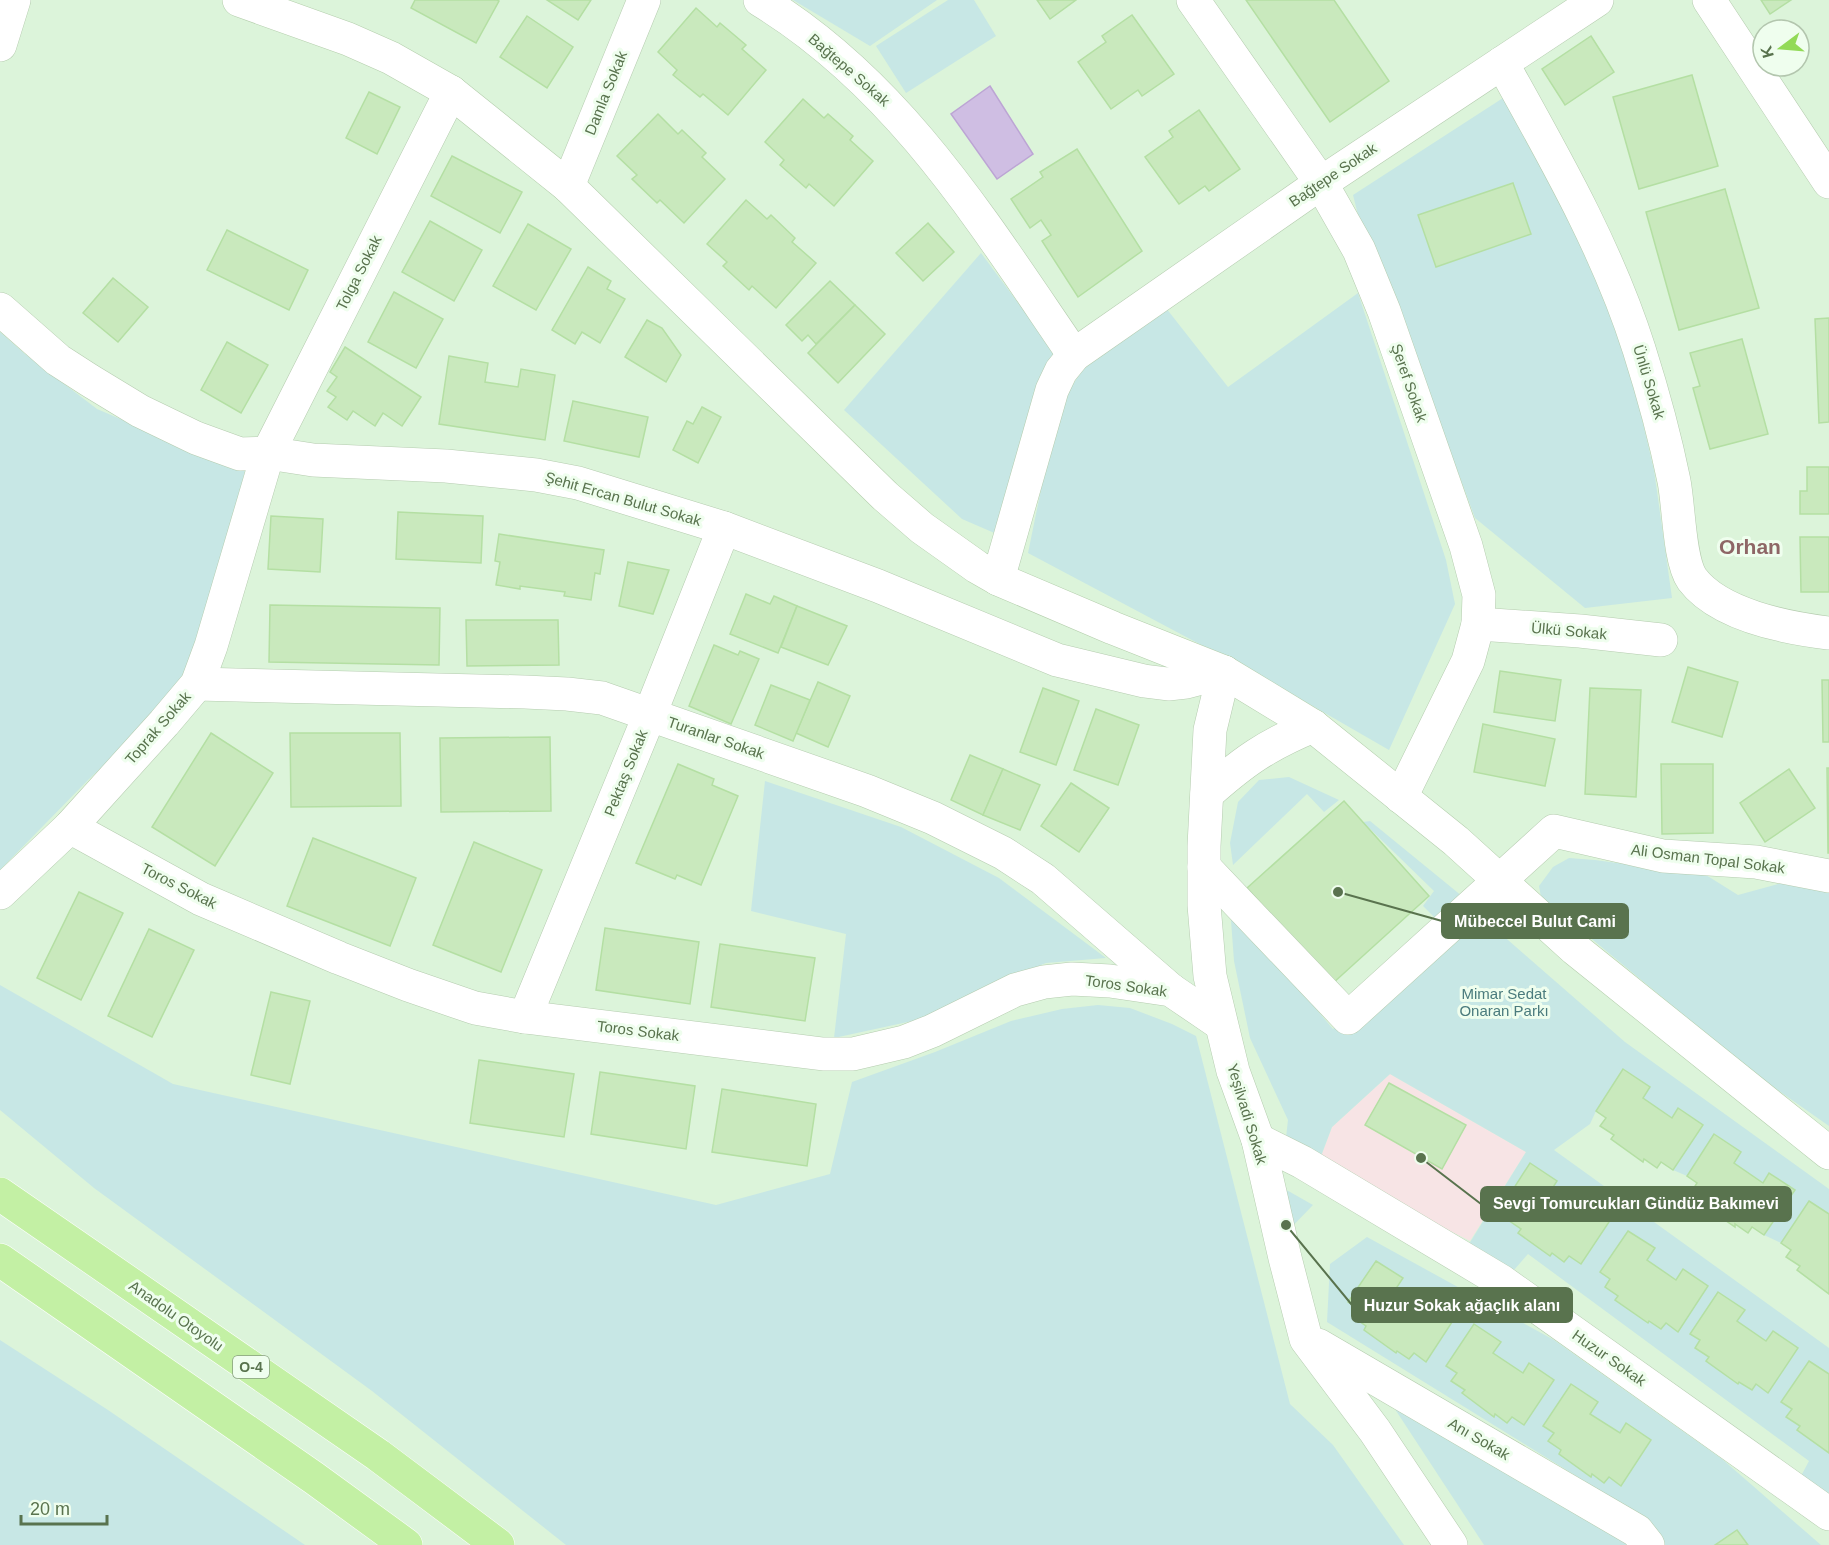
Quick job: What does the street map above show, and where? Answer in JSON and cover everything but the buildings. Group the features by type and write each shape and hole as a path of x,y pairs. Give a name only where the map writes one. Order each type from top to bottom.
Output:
{"highway":[{"name":"Anadolu Otoyolu","path":"0,1194 378,1455 498,1545"},
{"path":"0,1260 314,1478 406,1545"}],"street":[{"path":"0,45 14,0"},
{"path":"239,0 298,10 348,39 391,58 451,92 568,186 885,496 937,539 976,567 998,579 1224,672 1313,726 1456,841 1575,949 1829,1153"},
{"name":"Damla Sokak","path":"568,186 644,0"},
{"name":"Bağtepe Sokak","path":"760,0 825,47 875,90 901,117 964,195 1074,355"},
{"name":"Şeref Sokak","path":"1193,0 1321,183 1359,250 1384,311 1467,546 1479,595 1478,624 1468,661 1401,797"},
{"name":"Bağtepe Sokak","path":"998,579 1052,390 1061,371 1074,355 1321,183 1597,0"},
{"path":"1709,0 1829,182"},
{"name":"Ünlü Sokak","path":"1502,63 1554,156 1619,290 1640,349 1662,425 1691,578 1703,590 1727,606 1763,620 1829,633"},
{"name":"Tolga Sokak","path":"268,453 451,92"},
{"name":"Şehit Ercan Bulut Sokak","path":"0,309 58,360 140,411 196,438 240,454 268,453 313,460 446,466 537,475 578,483 724,528 878,586 1057,660 1144,681 1168,684 1186,682 1224,672"},
{"name":"Toprak Sokak","path":"0,893 70,827 197,684 223,607 268,453"},
{"name":"Pektaş Sokak","path":"525,1017 724,528"},
{"name":"Ülkü Sokak","path":"1478,624 1580,631 1661,640"},
{"name":"Yeşilvadi Sokak","path":"1224,672 1210,730 1204,867 1206,942 1210,976 1233,1071 1257,1140 1306,1338 1375,1431 1451,1545"},
{"name":"Turanlar Sokak","path":"197,684 567,694 602,698 867,791 933,818 1003,853 1043,879 1171,990"},
{"path":"1207,794 1238,766 1258,752 1313,726"},
{"name":"Toros Sokak","path":"70,827 201,899 339,958 408,986 475,1008 525,1017 823,1054 853,1054 914,1038 1015,990 1044,982 1072,979 1110,981 1171,990 1221,1024"},
{"name":"Ali Osman Topal Sokak","path":"1500,880 1554,831 1663,856 1756,862 1829,876"},
{"path":"1204,867 1348,1018 1500,880"},
{"name":"Huzur Sokak","path":"1257,1140 1302,1162 1500,1281 1829,1514"},
{"name":"Anı Sokak","path":"1306,1338 1637,1531 1648,1545"}],"shaded area":[{"path":"0,0 1829,0 1829,1545 0,1545"},
{"path":"990,86 1033,154 997,179 951,114"},
{"path":"1390,1074 1526,1152 1470,1241 1318,1164 1332,1127"}],"green space":[{"path":"793,0 937,0 870,46"},
{"path":"948,0 974,0 996,36 906,93 876,46"},
{"path":"1503,98 1579,231 1620,326 1654,470 1672,598 1585,608 1475,518 1385,276 1363,235 1353,195"},
{"path":"981,253 1056,354 999,535 962,519 844,410"},
{"path":"1358,293 1446,560 1455,604 1389,750 1271,682 1028,553 1052,436 1061,404 1079,375 1093,359 1166,308 1228,387"},
{"path":"0,332 97,409 245,470 223,575 199,654 166,706 88,780 0,870"},
{"path":"1289,777 1339,800 1324,812 1307,794 1233,865 1230,843 1238,802 1259,780"},
{"path":"765,781 901,827 999,878 1106,958 1046,963 977,991 926,1018 834,1038 846,934 751,911"},
{"path":"1370,821 1468,901 1440,923 1423,906 1434,891 1363,822"},
{"path":"1569,858 1706,875 1738,895 1789,881 1829,888 1829,1126 1755,1074 1541,897 1539,886 1553,867"},
{"name":"Mimar Sedat Onaran Parkı","path":"1230,907 1333,1029 1481,908 1500,933 1625,1042 1829,1189 1829,1214 1809,1201 1781,1243 1764,1235 1795,1190 1770,1173 1763,1183 1734,1163 1741,1152 1715,1134 1687,1176 1673,1170 1703,1125 1679,1108 1672,1118 1643,1098 1650,1087 1624,1069 1590,1124 1554,1150 1829,1348 1829,1502 1801,1476 1809,1461 1528,1254 1514,1270 1469,1244 1526,1152 1390,1074 1332,1127 1318,1164 1286,1138 1288,1120 1250,1038 1234,961"},
{"path":"0,985 173,1084 716,1205 830,1174 852,1082 1011,1021 1062,1009 1098,1005 1130,1008 1172,1024 1196,1036 1290,1404 1333,1445 1404,1545 566,1545 372,1391 94,1188 0,1110"},
{"path":"1276,1184 1313,1205 1280,1239"},
{"path":"1367,1237 1554,1340 1722,1459 1821,1545 1660,1545 1628,1508 1327,1322 1330,1264"},
{"path":"0,1340 108,1410 305,1545 0,1545"},
{"path":"1387,1397 1631,1545 1484,1545"}],"place":[{"name":"Mübeccel Bulut Cami","path":"1338,892"},
{"name":"Sevgi Tomurcukları Gündüz Bakımevi","path":"1421,1158"},
{"name":"Huzur Sokak ağaçlık alanı","path":"1286,1225"}],"district":[{"name":"Orhan","path":"1750,547"}]}
